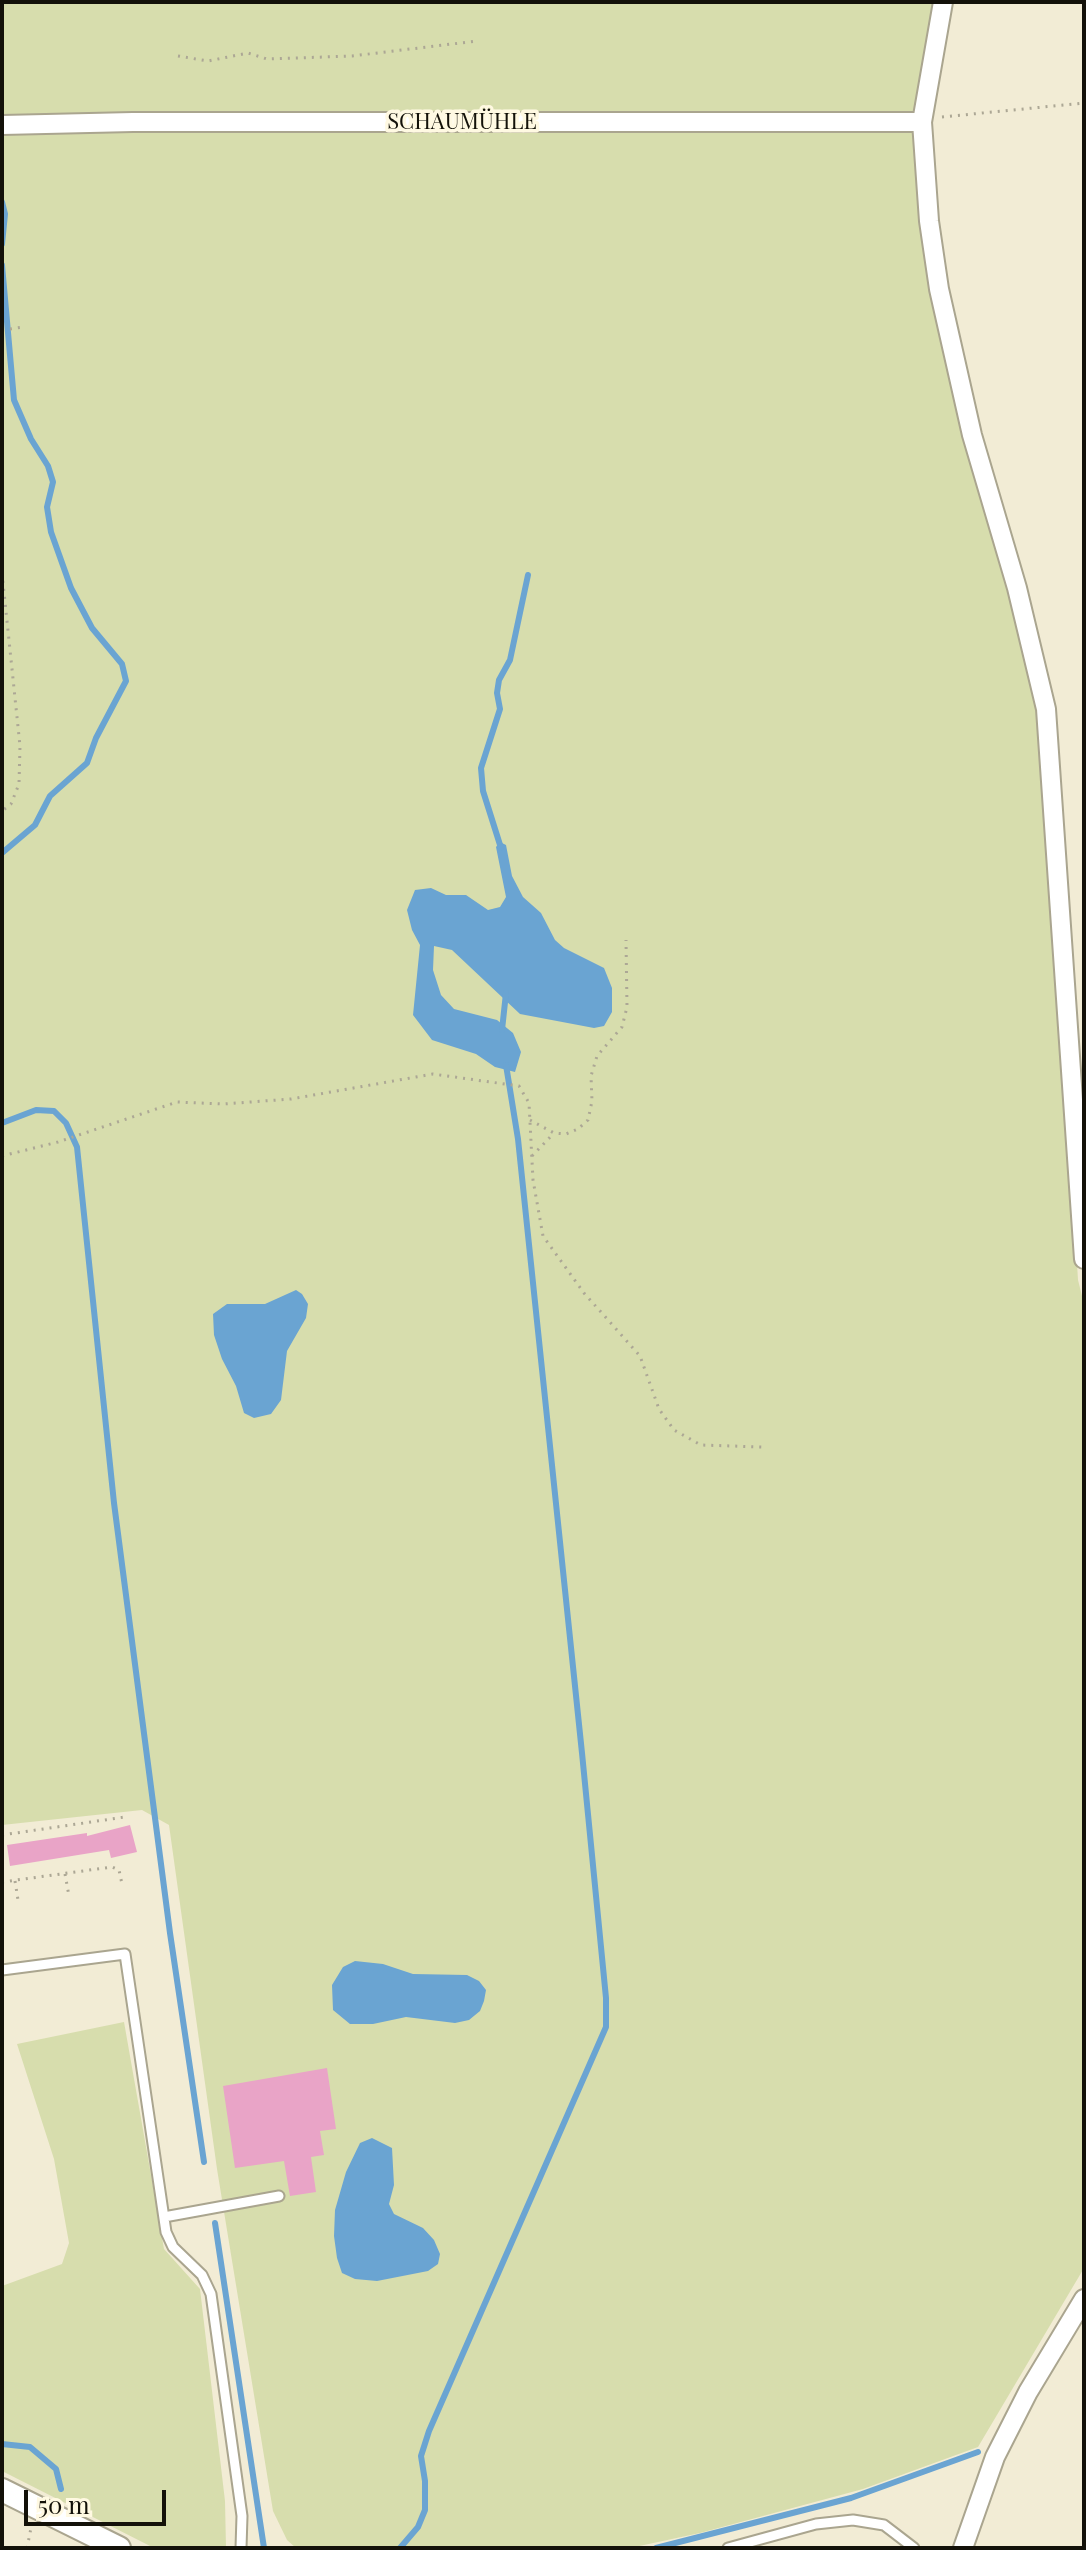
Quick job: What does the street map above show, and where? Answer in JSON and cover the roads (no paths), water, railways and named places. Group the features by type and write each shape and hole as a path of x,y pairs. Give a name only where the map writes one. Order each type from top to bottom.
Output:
{"street":[{"path":"943,2 922,122 929,221 939,289 972,435 1017,588 1046,709 1084,1259"},
{"name":"SCHAUMÜHLE","path":"2,125 133,122 922,122"},
{"path":"963,2548 995,2457 1028,2392 1084,2299"},
{"path":"2,2490 119,2548"}],"lane":[{"path":"2,1970 125,1954 166,2232 173,2247 202,2275 211,2294 242,2516 241,2548"},
{"path":"164,2217 279,2196"},
{"path":"728,2548 816,2524 853,2520 884,2525 914,2548"}],"water":[{"path":"500,842 506,845 512,876 523,897 541,913 555,940 564,948 604,968 612,988 612,1012 604,1026 594,1028 520,1014 452,950 434,946 433,970 441,995 454,1009 497,1020 513,1033 521,1052 515,1072 495,1067 476,1054 432,1040 413,1015 420,945 407,910 415,890 431,888 446,895 466,895 488,910 500,907 506,897 496,847"},
{"path":"296,1290 308,1304 306,1318 287,1351 281,1400 271,1414 254,1418 244,1413 236,1386 222,1359 214,1335 213,1314 227,1304 265,1304"},
{"path":"355,1961 383,1964 413,1974 467,1975 479,1981 486,1990 484,2001 480,2011 469,2020 455,2023 406,2017 373,2024 350,2024 333,2010 332,1985 343,1967"},
{"path":"372,2138 392,2148 394,2185 389,2204 394,2214 423,2228 434,2240 440,2254 438,2264 428,2271 377,2281 355,2279 342,2273 334,2236 335,2210 346,2172 360,2143"}],"waterway":[{"path":"2,202 5,214 2,244"},
{"path":"2,265 14,400 53,482 47,507 51,532 71,588 92,628 122,664 126,681 96,738 87,763 50,796 35,825 2,853"},
{"path":"501,848 483,791 481,768 500,709 497,693 499,680 510,660 528,575"},
{"path":"502,1030 506,993"},
{"path":"400,2548 418,2527 425,2510 421,2456 429,2431 606,2027 606,1998 582,1753 518,1139 506,1065"},
{"path":"2,1123 36,1110 54,1111 66,1123 77,1147 114,1503 170,1933 204,2162"},
{"path":"215,2223 264,2548"},
{"path":"2,2444 30,2447 56,2469 61,2489"},
{"path":"656,2548 851,2498 978,2452"}]}
